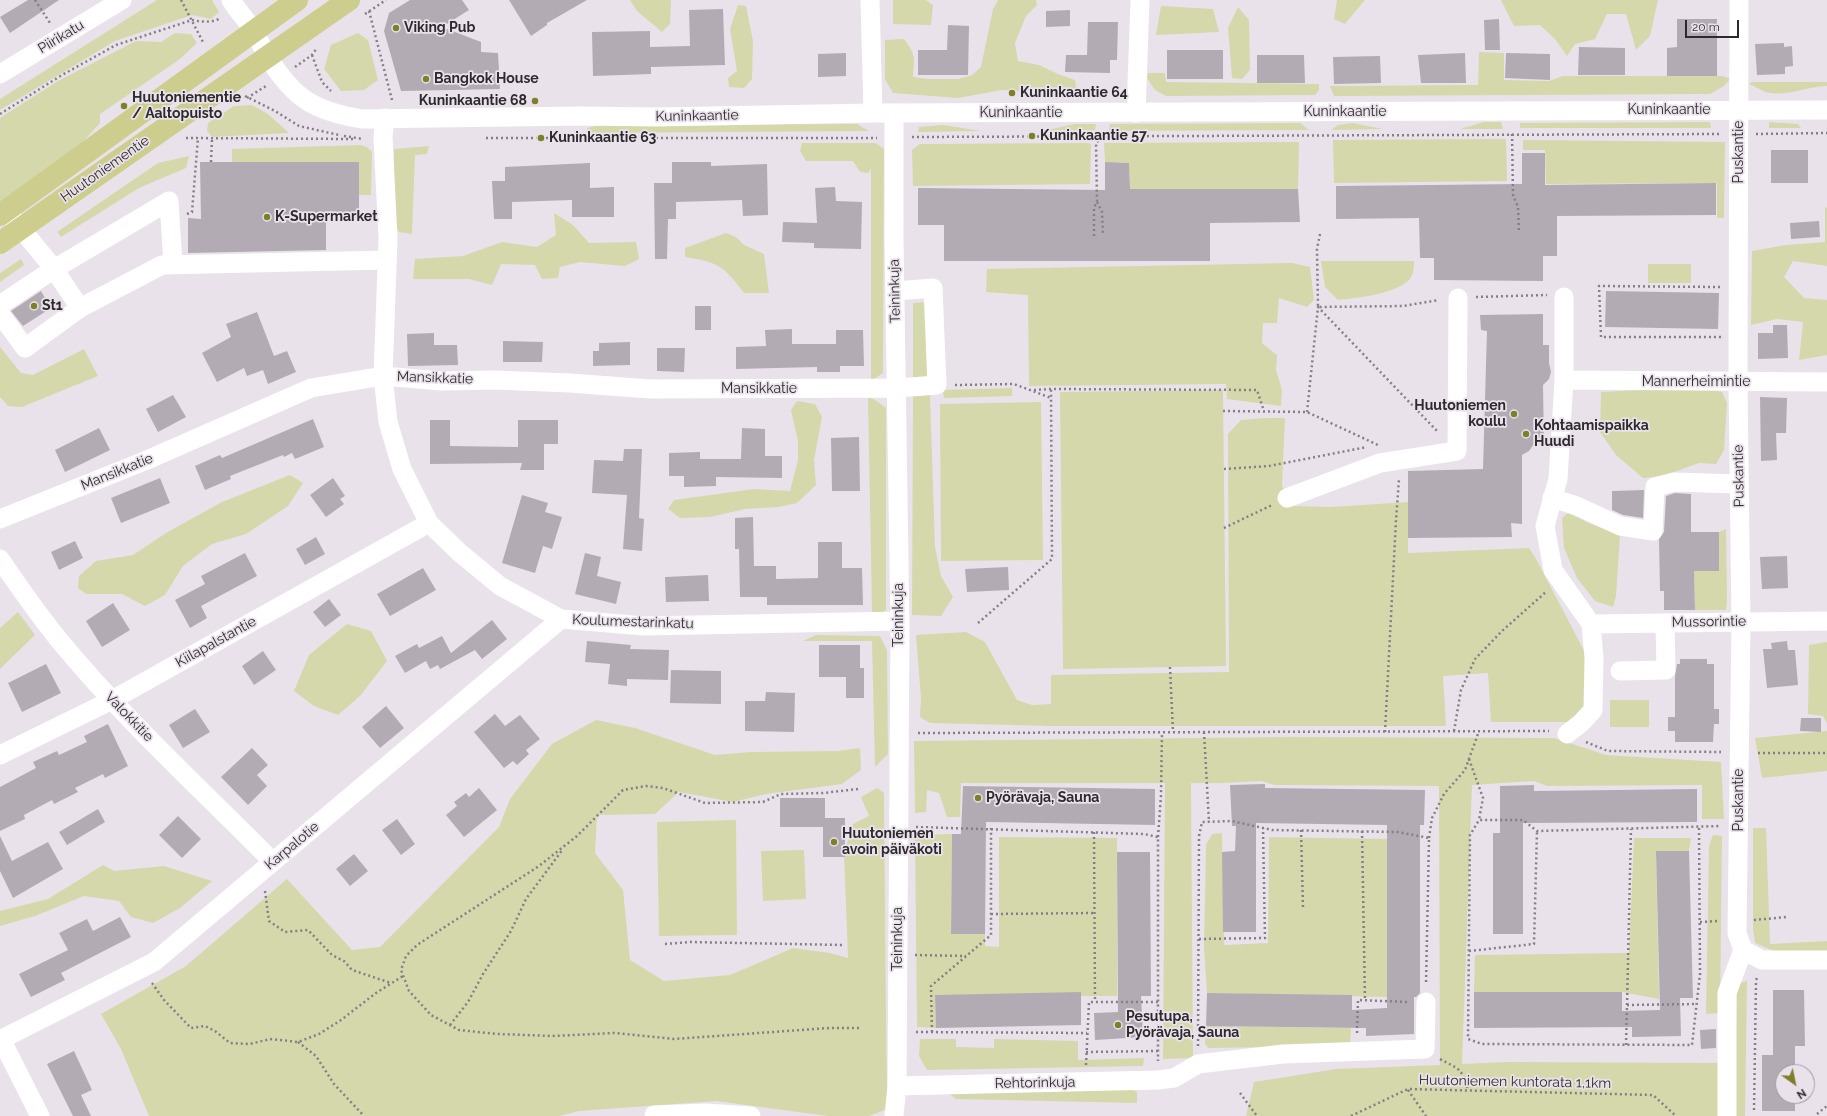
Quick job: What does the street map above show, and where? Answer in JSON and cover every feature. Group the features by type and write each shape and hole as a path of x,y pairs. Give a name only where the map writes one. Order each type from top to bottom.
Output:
{"main road":[{"name":"Huutoniementie","path":"3,213 297,0"},
{"name":"Huutoniementie","path":"0,243 349,0"}],"street":[{"name":"Piirikatu","path":"0,74 122,0"},
{"path":"870,0 873,113"},
{"path":"1136,113 1140,0"},
{"name":"Puskantie","path":"1739,0 1738,382 1741,622 1737,932 1743,950"},
{"name":"Kuninkaantie","path":"234,4 254,32 267,56 285,81 298,95 312,105 338,115 362,119 389,111 658,117 873,113 1827,110"},
{"name":"Koulumestarinkatu","path":"389,111 383,137 388,240 386,260 383,376 388,422 402,469 429,523 460,553 500,586 561,619 644,626 900,621"},
{"name":"Teininkuja","path":"894,114 900,621 898,1031 897,1086 894,1116"},
{"path":"0,306 54,269 169,201 174,264"},
{"path":"3,213 21,228 54,269 80,308"},
{"path":"0,314 25,348 80,308 162,265 386,260"},
{"path":"895,291 933,288 937,385"},
{"path":"1564,297 1564,380 1558,479 1545,526 1553,570 1591,624 1594,658 1593,710 1581,723 1567,734"},
{"path":"1287,498 1380,463 1457,451 1458,298"},
{"name":"Mansikkatie","path":"0,519 147,460 311,388 383,376 441,381 494,380 570,383 650,389 897,388 937,385"},
{"name":"Mannerheimintie","path":"1564,380 1827,382"},
{"path":"1552,498 1577,506 1620,526 1652,530 1655,487 1674,482 1739,484"},
{"name":"Kiilapalstantie","path":"0,755 112,700 429,523"},
{"name":"Valokkitie","path":"0,559 22,592 59,640 112,700 273,862"},
{"name":"Karpalotie","path":"1,1040 154,962 561,619"},
{"name":"Mussorintie","path":"1591,624 1827,621"},
{"path":"1620,671 1666,670 1665,623"},
{"path":"1727,1116 1728,993 1743,950 1762,960 1827,960"},
{"path":"1166,1079 1198,1064 1283,1054 1425,1049 1426,1002"},
{"path":"1,1040 40,1116"},
{"name":"Rehtorinkuja","path":"897,1086 1166,1079"},
{"path":"654,1115 706,1113 751,1116"}],"path":[{"path":"35,0 53,26"},
{"path":"0,114 62,75 116,45 192,20 202,22 216,21 234,4"},
{"path":"368,11 389,111"},
{"path":"1512,111 1513,195 1518,207 1518,232"},
{"path":"1102,113 1103,135 1096,144 1097,201 1102,212 1103,235"},
{"path":"183,138 358,139"},
{"path":"211,162 212,139"},
{"path":"1094,236 1094,208 1097,201"},
{"path":"1307,412 1318,307 1317,249 1320,234"},
{"path":"1722,294 1722,287 1599,286 1601,337 1728,338"},
{"path":"1318,307 1402,306 1458,298 1544,294 1564,297"},
{"path":"1318,307 1457,451"},
{"path":"1722,330 1722,337"},
{"path":"937,385 1014,384 1034,390 1052,398"},
{"path":"978,622 1052,559 1051,389"},
{"path":"1034,390 1257,390 1264,411"},
{"path":"1223,411 1307,412 1378,445 1399,460 1400,472 1396,520 1385,732"},
{"path":"1224,469 1269,466 1338,451 1378,445"},
{"path":"1224,528 1287,498"},
{"path":"1454,731 1461,690 1475,659 1502,631 1560,580"},
{"path":"1170,667 1173,732"},
{"path":"1357,1052 1358,1000 1426,1002 1430,838 1432,818 1444,794 1465,770 1479,731"},
{"path":"900,733 1559,731 1608,751 1827,753"},
{"path":"1162,732 1161,795 1158,837 1158,1051 1166,1079"},
{"path":"1204,732 1209,822"},
{"path":"1469,758 1483,798 1479,820 1470,835 1468,1039 1482,1044 1692,1045 1700,974 1699,828"},
{"path":"858,789 823,793 781,794 763,802 705,803 663,788 646,786 623,790 566,845 540,866 417,944 406,956 401,970 409,991 431,1015 459,1030 498,1034 552,1036 614,1033 674,1039 829,1028 860,1028"},
{"path":"1479,820 1523,820 1537,831 1699,828 1739,824"},
{"path":"1198,1064 1199,836 1202,822 1232,821 1272,830 1398,832 1430,838"},
{"path":"899,827 991,828 1144,834 1158,837"},
{"path":"932,1032 931,986 991,935 991,828"},
{"path":"1198,940 1265,938 1263,828"},
{"path":"1626,1045 1631,829"},
{"path":"1301,830 1303,908"},
{"path":"1362,831 1365,1001"},
{"path":"1469,951 1534,944 1537,831"},
{"path":"1094,832 1095,1002"},
{"path":"450,1025 468,1002 483,974 511,931 526,899 566,845"},
{"path":"265,885 269,921 285,932 308,930 332,955 344,961 352,970 391,984"},
{"path":"991,914 1095,912"},
{"path":"665,944 690,942 843,945"},
{"path":"910,955 966,956"},
{"path":"1754,1110 1756,982 1762,960"},
{"path":"142,968 164,1000 191,1028 205,1026 215,1031 230,1043 250,1044 270,1039 298,1042 318,1034 403,976"},
{"path":"1085,1081 1089,1002 1158,1002"},
{"path":"1627,1006 1697,1004"},
{"path":"898,1031 1087,1033"},
{"path":"298,1042 316,1056 334,1084 364,1116"},
{"path":"1425,1049 1456,1067 1463,1074 1468,1090"},
{"path":"1086,1052 1158,1051"},
{"path":"1408,1089 1426,1116"},
{"name":"Huutoniemen kuntorata 1,1km","path":"1351,1116 1408,1089 1653,1095 1676,1116"},
{"path":"1240,1092 1257,1116"},
{"path":"1817,1114 1827,1106"}],"green space":[{"path":"157,0 212,0 219,12 211,19 192,15 115,41 0,110 0,99"},
{"path":"630,0 671,0 670,24 662,32 637,11"},
{"path":"893,0 926,0 933,5 931,25 893,24"},
{"path":"998,0 1036,0 1037,5 1026,16 1015,43 1018,61 1039,65 1075,80 1077,90 1070,94 1002,90 958,98 893,93 885,79 885,40 904,39 911,49 914,57 913,77 928,79 958,79 972,75 981,67 993,9"},
{"path":"1337,0 1365,0 1345,24 1334,19"},
{"path":"1501,0 1658,0 1650,36 1636,50 1626,14 1607,14 1595,39 1575,44 1567,56 1555,39 1540,25 1514,26"},
{"path":"738,5 746,6 753,41 752,79 744,88 729,87 728,78 737,71 730,29"},
{"path":"1161,6 1213,9 1219,32 1156,35"},
{"path":"1238,7 1249,20 1250,70 1242,79 1232,78 1228,28"},
{"path":"175,33 191,34 197,43 180,59 100,114 100,123 71,155 0,206 0,118 58,81 136,41 161,42"},
{"path":"358,33 368,40 378,80 364,90 341,91 324,69 331,45"},
{"path":"1479,52 1504,53 1504,80 1549,81 1563,76 1723,76 1730,79 1724,86 1710,94 1334,96 1330,86 1478,85"},
{"path":"1148,73 1165,73 1166,82 1319,84 1319,90 1315,95 1166,96 1155,90 1147,78"},
{"path":"1752,82 1827,82 1827,86 1777,94 1767,92 1749,84"},
{"path":"252,105 268,114 289,133 212,137 207,131 208,123 234,106"},
{"path":"1484,122 1501,122 1503,129 1460,129"},
{"path":"1710,122 1711,128 1520,128 1520,123"},
{"path":"1769,122 1798,124 1801,128 1769,128"},
{"path":"1300,123 1309,130 1109,131 1110,124"},
{"path":"1352,123 1383,129 1331,130 1338,125"},
{"path":"857,124 869,131 587,133 587,128 600,125"},
{"path":"1074,124 1096,124 1095,130 1044,131"},
{"path":"943,125 981,131 918,132 919,127"},
{"path":"1506,139 1507,181 1334,183 1333,140"},
{"path":"1523,140 1725,142 1724,218 1717,218 1717,183 1546,184 1545,150 1523,150"},
{"path":"1299,142 1298,189 1130,189 1129,163 1105,162 1104,143"},
{"path":"802,143 876,143 884,149 883,373 871,381 871,169 868,173 860,172 853,161 806,161 800,151"},
{"path":"920,144 1091,144 1090,184 913,186 912,150"},
{"path":"360,145 367,147 372,152 371,195 359,195 359,162 232,162 232,149"},
{"path":"429,146 427,154 415,155 412,234 399,232 393,218 394,149"},
{"path":"189,156 186,168 139,188 61,237 57,232 158,163"},
{"path":"1825,207 1827,208 1827,266 1793,261 1784,277 1804,298 1827,300 1827,355 1799,360 1803,322 1777,319 1751,325 1752,251 1786,245 1825,242"},
{"path":"554,213 573,225 589,243 636,242 639,259 625,266 580,262 560,267 558,278 542,279 535,265 501,264 492,285 469,279 413,279 415,259 463,256 502,242 537,247 556,235"},
{"path":"726,233 736,237 744,245 764,254 769,293 744,293 725,271 713,263 685,257 685,248"},
{"path":"21,259 24,265 0,282 0,273"},
{"path":"1321,261 1414,261 1414,266 1413,274 1410,279 1394,289 1375,295 1338,300 1325,287"},
{"path":"1292,263 1310,267 1314,300 1307,307 1279,298 1277,323 1263,323 1262,343 1277,355 1276,370 1282,390 1281,406 1227,399 1226,384 1029,386 1028,295 986,292 987,269"},
{"path":"1648,264 1691,264 1691,283 1648,283"},
{"path":"928,302 928,380 913,379 913,303"},
{"path":"0,347 21,373 33,375 84,349 98,376 22,407 8,406 0,397"},
{"path":"1703,387 1722,392 1727,403 1724,450 1716,464 1699,463 1663,476 1643,478 1616,455 1600,432 1601,392"},
{"path":"1012,388 1012,396 944,398 943,390"},
{"path":"1223,390 1226,666 1063,669 1060,392"},
{"path":"930,395 935,547 941,576 953,597 941,616 912,615 913,396"},
{"path":"868,397 886,408 886,610 878,616 873,616 872,611"},
{"path":"797,401 815,404 822,417 814,460 816,485 797,503 779,507 745,509 710,517 680,518 668,509 674,500 754,489 790,491 798,460 798,441 791,410"},
{"path":"1041,402 1043,560 941,561 940,404"},
{"path":"1285,418 1282,485 1290,506 1332,507 1408,502 1408,553 1529,548 1588,658 1585,708 1568,722 1491,722 1488,673 1443,676 1446,726 1051,726 930,723 920,717 921,698 916,635 966,632 985,642 1017,700 1032,705 1051,704 1051,675 1229,672 1228,434 1241,420"},
{"path":"290,475 303,483 288,506 246,534 212,544 183,566 165,595 145,606 122,594 86,594 78,588 79,576 96,561 133,555 166,533 222,502"},
{"path":"1568,513 1620,535 1616,596 1613,607 1595,601 1577,578 1564,548 1562,518"},
{"path":"1726,529 1726,610 1695,610 1694,571 1719,571 1719,532"},
{"path":"18,612 35,635 0,669 0,628"},
{"path":"347,624 371,631 387,661 360,696 338,715 314,706 294,691 309,655"},
{"path":"816,635 880,636 887,650 888,754 875,767 872,641 803,641"},
{"path":"1827,642 1827,723 1823,716 1808,714 1809,645"},
{"path":"1610,700 1649,700 1649,727 1610,727"},
{"path":"596,720 635,728 715,755 751,752 838,751 860,748 861,770 842,784 766,794 733,802 679,792 655,814 597,815 595,853 623,890 630,960 664,981 730,975 793,948 830,953 848,958 844,853 853,824 869,816 861,797 877,788 884,793 887,1089 890,1108 869,1116 828,1116 716,1101 579,1111 559,1116 149,1116 121,1049 101,1014 186,966 287,879 352,950 380,947 499,827 510,799 552,744"},
{"path":"1827,731 1827,771 1762,778 1755,738"},
{"path":"1287,737 1554,738 1606,755 1721,762 1724,819 1702,819 1702,785 1547,786 1534,781 1472,785 1462,1064 1506,1062 1722,1063 1721,1116 1246,1116 1254,1082 1336,1069 1440,1065 1439,786 1275,785 1261,781 1191,783 1193,1058 1163,1059 1165,783 961,783 960,817 947,817 939,793 927,790 926,812 915,813 914,741"},
{"path":"736,820 737,935 659,936 657,822"},
{"path":"1753,828 1766,828 1770,944 1827,941 1827,953 1779,953 1755,943 1753,929"},
{"path":"1222,833 1224,945 1268,943 1269,837 1387,839 1387,997 1207,993 1204,947 1206,845 1212,834"},
{"path":"952,834 951,934 985,934 985,946 999,947 999,837 1117,838 1117,996 935,996 936,1028 917,1027 915,835"},
{"path":"1713,835 1722,836 1720,1013 1706,1014 1709,846"},
{"path":"1634,838 1691,838 1689,851 1656,852 1659,999 1622,992 1474,992 1475,955 1629,953"},
{"path":"804,850 806,899 763,901 761,851"},
{"path":"103,865 114,871 164,866 212,881 180,908 153,923 131,917 119,901 84,896 35,916 0,926 0,911 48,899"},
{"path":"1747,981 1745,1116 1734,1116 1737,984"},
{"path":"1206,1026 1351,1028 1350,1046 1208,1048 1205,1044"},
{"path":"920,1039 956,1039 956,1047 994,1048 994,1039 1078,1041 1078,1060 1144,1058 1143,1066 927,1070 919,1056"},
{"path":"1125,1087 1137,1092 1137,1103 956,1099 948,1093"}],"building":[{"path":"28,0 59,0 10,33 0,17"},
{"path":"410,0 462,0 469,10 442,27 481,42 481,52 498,53 500,89 401,91 384,31 389,13"},
{"path":"509,0 587,0 547,23 547,25 531,36"},
{"path":"723,9 725,65 651,67 651,74 593,76 592,32 650,31 650,47 690,46 689,10"},
{"path":"1070,10 1070,26 1046,27 1046,11"},
{"path":"1499,19 1500,50 1485,50 1484,20"},
{"path":"1677,19 1717,19 1717,76 1667,76 1667,48 1677,47"},
{"path":"1088,22 1118,22 1117,60 1110,60 1110,73 1065,72 1066,55 1087,55"},
{"path":"948,25 969,26 968,75 918,75 918,50 947,50"},
{"path":"1784,43 1784,47 1792,46 1793,66 1785,67 1785,74 1757,75 1755,44"},
{"path":"1579,47 1625,48 1625,75 1578,75"},
{"path":"1167,50 1223,50 1223,79 1167,79"},
{"path":"846,53 846,76 818,77 818,54"},
{"path":"1465,53 1466,83 1421,83 1418,55"},
{"path":"1506,53 1550,54 1550,80 1505,78"},
{"path":"1257,55 1304,55 1305,83 1257,83"},
{"path":"1380,56 1381,83 1334,84 1333,57"},
{"path":"1771,150 1808,150 1808,183 1771,183"},
{"path":"1522,153 1545,153 1545,185 1716,183 1716,215 1557,216 1557,256 1543,256 1543,281 1434,280 1434,258 1420,258 1419,218 1336,219 1336,186 1522,184"},
{"path":"200,162 359,162 359,218 326,218 326,250 188,253 188,218 201,219"},
{"path":"672,162 711,162 711,166 767,164 768,215 743,216 742,200 676,202 676,219 668,219 667,259 655,259 654,183 672,183"},
{"path":"1105,162 1129,163 1130,189 1298,189 1300,222 1210,223 1210,261 944,261 944,225 918,225 918,188 1105,190"},
{"path":"590,163 590,188 614,187 614,217 572,217 572,200 512,202 512,219 494,219 492,181 505,181 505,167"},
{"path":"835,187 836,201 862,202 861,249 814,248 814,243 782,242 783,222 817,223 815,188"},
{"path":"1819,221 1820,237 1791,239 1790,223"},
{"path":"41,291 51,308 23,326 11,311"},
{"path":"1606,291 1719,293 1718,329 1605,327"},
{"path":"695,306 711,306 711,330 695,330"},
{"path":"257,312 274,356 287,351 296,372 268,384 263,370 247,376 244,368 217,382 202,353 231,337 226,324"},
{"name":"Huutoniemen koulu","path":"1543,314 1543,345 1549,345 1549,363 1551,372 1549,379 1543,385 1544,443 1534,444 1529,451 1522,455 1522,524 1511,523 1512,537 1408,538 1408,471 1483,469 1487,331 1481,330 1480,315"},
{"path":"1773,325 1787,325 1788,358 1758,359 1758,333 1773,333"},
{"path":"792,329 792,344 836,344 836,330 863,330 864,366 840,366 840,372 817,372 817,367 736,369 736,347 766,346 765,330"},
{"path":"434,333 434,345 457,345 458,365 408,366 407,334"},
{"path":"503,341 543,342 542,362 503,362"},
{"path":"630,342 630,365 593,366 593,351 599,351 599,343"},
{"path":"657,348 685,348 684,372 657,371"},
{"path":"173,395 186,417 158,432 146,409"},
{"path":"1760,397 1787,398 1786,433 1776,433 1777,460 1761,461"},
{"path":"313,419 324,447 295,459 292,453 284,457 283,455 230,476 231,479 205,490 195,466 220,455 222,458"},
{"path":"430,420 450,420 450,446 518,447 518,420 558,420 558,444 544,444 544,470 520,470 522,463 430,464"},
{"path":"99,428 110,450 65,472 55,450"},
{"path":"742,428 765,429 765,456 782,456 782,478 716,477 716,486 684,487 684,476 669,476 669,453 700,452 700,459 741,459"},
{"path":"859,437 860,491 832,491 831,438"},
{"path":"624,449 642,449 639,518 644,519 642,551 623,549 627,495 592,493 594,460 623,461"},
{"path":"160,478 170,503 121,523 111,498"},
{"path":"333,478 345,496 340,499 344,504 326,517 310,495"},
{"path":"1644,490 1643,518 1623,515 1612,510 1612,491"},
{"path":"1675,493 1691,494 1691,532 1719,532 1719,571 1694,571 1695,610 1664,610 1664,591 1660,591 1659,539 1664,532 1666,496"},
{"path":"522,495 548,503 545,512 562,517 552,549 543,546 535,573 502,563"},
{"path":"753,517 754,566 776,566 776,579 818,578 818,542 842,542 842,568 862,568 863,605 767,605 767,597 740,597 739,549 735,549 735,518"},
{"path":"316,537 325,554 305,565 296,549"},
{"path":"75,541 83,558 59,570 51,552"},
{"path":"245,553 257,576 201,606 207,618 190,628 175,600 205,584 201,576"},
{"path":"585,553 601,557 597,576 621,582 616,604 575,594"},
{"path":"1787,556 1788,588 1762,589 1760,557"},
{"path":"1008,567 1009,590 967,592 965,569"},
{"path":"423,568 436,590 390,616 377,594"},
{"path":"708,575 709,601 666,602 665,577"},
{"path":"329,599 341,615 325,627 313,612"},
{"path":"113,603 130,630 102,647 86,621"},
{"path":"492,620 507,639 482,659 475,650 440,669 438,665 430,669 426,661 405,673 395,656 417,644 419,648 442,636 451,653"},
{"path":"587,641 631,645 630,649 669,650 668,680 627,679 627,686 608,684 610,664 585,662"},
{"path":"1787,641 1788,650 1795,650 1798,685 1767,688 1763,649 1772,649 1771,643"},
{"path":"819,645 860,645 860,668 864,668 864,698 846,698 846,677 819,677"},
{"path":"263,651 276,670 254,685 242,666"},
{"path":"1680,659 1707,659 1707,664 1714,664 1714,709 1719,709 1719,724 1714,724 1713,742 1675,742 1675,731 1668,731 1668,717 1675,717 1675,676 1677,664 1680,664"},
{"path":"46,664 61,693 22,712 8,683"},
{"path":"671,670 721,671 721,704 670,703"},
{"path":"766,692 795,693 794,732 745,731 745,701 765,701"},
{"path":"386,706 404,728 380,748 362,727"},
{"path":"195,709 210,732 183,748 169,725"},
{"path":"495,714 505,726 520,715 540,739 526,750 529,754 517,765 513,761 504,768 474,732"},
{"path":"1801,718 1821,718 1821,732 1800,731"},
{"path":"108,724 128,766 105,778 103,774 75,788 78,792 54,804 52,800 24,815 25,819 0,831 0,787 36,768 33,762 57,751 59,755 87,742 84,736"},
{"path":"252,748 268,765 257,775 267,786 248,805 221,777"},
{"path":"1265,784 1265,788 1425,790 1424,825 1420,825 1420,993 1414,997 1414,1034 1366,1036 1366,1028 1206,1026 1207,993 1352,995 1352,1010 1387,1008 1387,825 1256,823 1256,932 1223,932 1222,852 1235,851 1236,826 1232,826 1230,785"},
{"path":"1534,785 1534,791 1697,789 1697,822 1523,823 1523,934 1493,934 1493,833 1500,833 1500,786"},
{"path":"963,786 1155,789 1155,825 986,822 985,934 951,934 952,834 961,834"},
{"path":"479,788 497,810 464,837 446,815 457,806 454,802 466,793 469,797"},
{"name":"Huutoniemen avoin päiväkoti","path":"780,798 825,798 825,818 845,818 845,857 823,857 823,827 780,827"},
{"path":"98,809 105,822 67,845 59,832"},
{"path":"178,816 201,839 182,858 159,835"},
{"path":"397,819 415,844 401,855 382,830"},
{"path":"0,836 12,861 48,842 63,869 13,898 0,871"},
{"path":"1656,851 1689,851 1693,998 1680,998 1681,1036 1632,1037 1632,1027 1474,1028 1474,992 1622,992 1622,1011 1660,1010"},
{"path":"1117,852 1150,852 1151,996 1141,996 1143,1037 1095,1040 1094,1013 1118,1012"},
{"path":"354,854 368,871 350,886 336,869"},
{"path":"120,917 131,937 61,973 65,980 31,997 19,974 68,950 59,933 87,919 93,931"},
{"path":"1773,990 1804,990 1805,1046 1795,1046 1795,1064 1775,1064 1775,1104 1795,1104 1795,1111 1762,1111 1762,1055 1773,1055"},
{"path":"1081,992 1081,1025 936,1028 935,995"},
{"path":"1716,1029 1716,1048 1701,1049 1700,1030"},
{"path":"74,1051 92,1090 81,1095 91,1116 73,1116 47,1064"}],"place":[{"name":"Viking Pub","path":"396,28"},
{"name":"Bangkok House","path":"426,79"},
{"name":"Kuninkaantie 64","path":"1012,93"},
{"name":"Kuninkaantie 68","path":"535,101"},
{"name":"Huutoniementie / Aaltopuisto","path":"124,106"},
{"name":"Kuninkaantie 57","path":"1032,136"},
{"name":"Kuninkaantie 63","path":"541,138"},
{"name":"K-Supermarket","path":"267,217"},
{"name":"St1","path":"34,306"},
{"name":"Huutoniemen koulu","path":"1514,414"},
{"name":"Kohtaamispaikka Huudi","path":"1526,434"},
{"name":"Pyörävaja, Sauna","path":"978,798"},
{"name":"Huutoniemen avoin päiväkoti","path":"834,842"},
{"name":"Pesutupa, Pyörävaja, Sauna","path":"1118,1025"}]}
